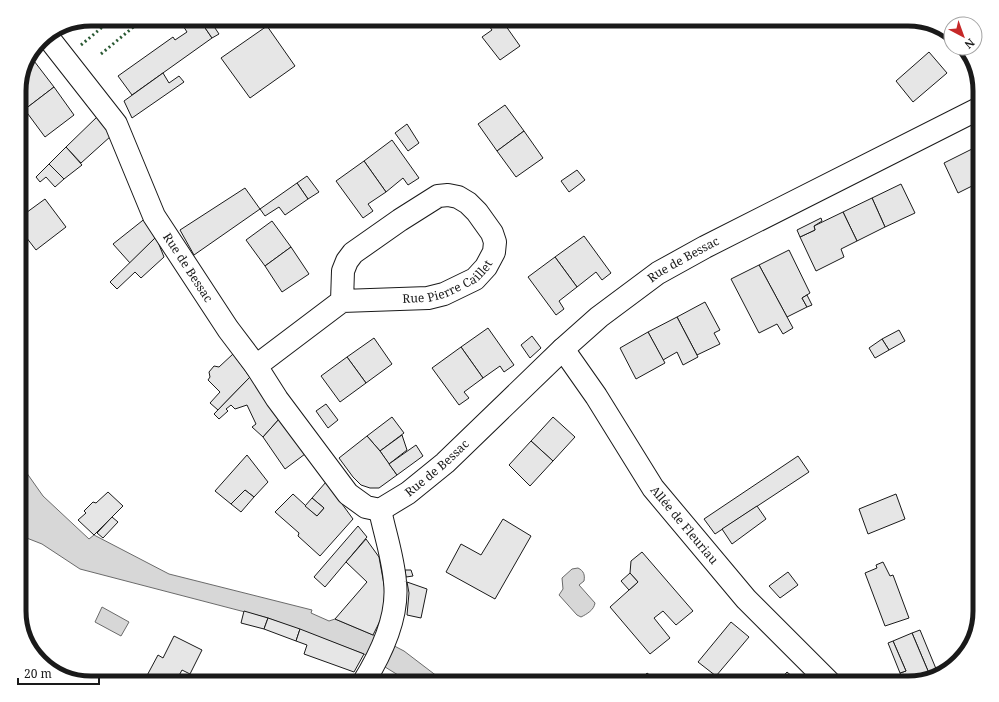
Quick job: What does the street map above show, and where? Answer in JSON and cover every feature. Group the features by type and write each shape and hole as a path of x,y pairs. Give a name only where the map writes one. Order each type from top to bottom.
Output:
{"street":[{"name":"Rue de Bessac","path":"50,40 116,124 154,216 228,329 256,366 277,399 348,494 366,506 380,510 408,493 445,463 563,349 599,317 658,273 751,223 973,112"},
{"name":"Rue Pierre Caillet","path":"448,195 468,203 477,212 492,233 495,242 494,252 486,267 475,279 444,294 428,298 342,301 343,271 347,261 353,253 400,220 438,196 448,195"},
{"path":"256,366 342,301"},
{"name":"Allée de Fleuriau","path":"563,349 596,396 653,488 746,599 823,676"},
{"path":"367,676 388,634 395,607 396,584 391,553 380,510"}],"shaded area":[{"path":"26,472 43,496 89,539 94,535 169,574 312,610 311,613 329,621 335,619 373,635 404,651 437,676 400,676 364,654 268,618 80,569 42,544 26,538"},
{"path":"578,568 584,573 584,581 579,585 595,603 592,610 581,617 577,615 559,595 563,589 562,578 572,569"},
{"path":"102,607 129,622 121,636 95,622"}],"building":[{"path":"183,26 204,26 212,38 132,95 118,76 173,37 175,40 187,32"},
{"path":"204,26 214,26 219,34 212,38"},
{"path":"267,26 295,66 250,98 221,58"},
{"path":"489,26 506,26 520,46 500,60 482,37 492,30"},
{"path":"929,52 947,73 913,102 896,81"},
{"path":"34,61 54,87 26,108 26,87 28,74"},
{"path":"163,73 169,83 179,76 184,82 132,118 124,101"},
{"path":"54,87 74,115 45,137 26,111 26,108"},
{"path":"505,105 524,131 497,151 478,124"},
{"path":"99,115 111,136 81,163 66,147"},
{"path":"407,124 419,143 408,151 395,133"},
{"path":"524,131 543,158 516,177 497,151"},
{"path":"392,140 419,178 408,185 403,178 386,192 364,161"},
{"path":"66,147 82,165 64,179 49,164"},
{"path":"973,148 973,186 958,193 944,163"},
{"path":"364,161 386,192 368,204 373,211 363,218 336,181"},
{"path":"49,164 64,179 55,187 46,177 40,182 36,177"},
{"path":"577,170 585,180 569,192 561,181"},
{"path":"307,176 319,192 308,199 297,183"},
{"path":"297,183 308,199 285,215 279,207 265,216 260,209"},
{"path":"901,184 915,213 885,227 872,198"},
{"path":"245,188 260,209 194,255 180,230"},
{"path":"872,198 885,227 857,241 843,212"},
{"path":"45,199 66,227 36,250 26,237 26,213"},
{"path":"843,212 857,241 841,249 844,257 816,271 800,237 815,230 814,226"},
{"path":"147,217 156,237 130,263 113,244"},
{"path":"821,218 822,221 814,226 815,230 800,237 797,230"},
{"path":"272,221 291,247 265,266 246,240"},
{"path":"584,236 611,273 602,280 596,272 577,287 555,257"},
{"path":"156,237 164,257 141,278 135,272 117,289 110,282"},
{"path":"291,247 309,274 282,292 265,266"},
{"path":"789,250 810,293 802,298 807,307 787,317 759,265"},
{"path":"555,257 577,287 559,301 564,309 556,315 528,277"},
{"path":"759,265 793,328 783,334 777,324 759,333 731,279"},
{"path":"807,295 812,305 807,307 802,298"},
{"path":"705,302 720,330 714,333 720,344 697,355 677,317"},
{"path":"677,317 698,357 683,365 677,352 663,360 648,332"},
{"path":"488,328 514,365 504,372 500,366 483,378 461,347"},
{"path":"899,330 905,341 889,350 882,339"},
{"path":"648,332 665,363 636,379 620,348"},
{"path":"532,336 541,348 530,358 521,345"},
{"path":"374,338 392,364 366,383 347,357"},
{"path":"882,339 889,350 875,358 869,348"},
{"path":"461,347 483,378 464,392 469,398 459,405 432,368"},
{"path":"233,354 250,377 218,410 210,403 220,392 208,380 210,377 209,372 214,366 219,367"},
{"path":"347,357 366,383 340,402 321,376"},
{"path":"250,377 280,418 263,437 252,427 256,424 247,405 235,409 231,405 226,409 228,411 219,419 214,414"},
{"path":"326,404 338,420 328,428 316,411"},
{"path":"392,417 404,433 380,451 367,436"},
{"path":"553,417 575,437 553,461 531,441"},
{"path":"280,418 305,454 285,469 263,437"},
{"path":"402,435 407,450 389,464 380,451"},
{"path":"367,436 397,475 379,488 370,488 361,485 339,458"},
{"path":"531,441 553,461 530,486 509,465"},
{"path":"416,445 423,456 397,475 389,464"},
{"path":"247,455 268,482 254,497 245,490 231,504 215,491"},
{"path":"798,456 809,472 715,534 704,519"},
{"path":"326,482 353,519 320,556 298,536 299,533 275,512 293,494 317,516 324,508 312,498"},
{"path":"245,490 254,497 241,512 231,504"},
{"path":"108,492 123,506 94,535 78,520 86,513 84,511 93,502 96,503"},
{"path":"896,494 905,519 868,534 859,509"},
{"path":"312,498 324,508 317,516 305,506"},
{"path":"757,506 766,519 732,544 722,529"},
{"path":"112,517 118,522 103,538 97,533"},
{"path":"503,519 531,536 495,599 446,572 461,544 481,555"},
{"path":"358,526 367,537 325,587 314,577"},
{"path":"366,539 379,557 385,590 383,615 373,635 335,619 367,582 346,562"},
{"path":"642,552 693,611 676,625 663,611 654,618 670,638 650,654 610,607 638,582 630,573 631,561"},
{"path":"883,562 890,576 893,575 909,618 885,626 865,573 877,568 876,565"},
{"path":"405,570 411,570 413,576 406,577"},
{"path":"788,572 798,585 780,598 769,586"},
{"path":"630,573 638,582 629,590 621,581"},
{"path":"407,582 427,589 421,618 407,615 409,593"},
{"path":"244,611 268,618 264,629 241,623"},
{"path":"268,618 300,629 296,641 264,629"},
{"path":"731,622 749,637 716,676 698,662"},
{"path":"300,629 364,654 354,672 304,654 307,645 296,641"},
{"path":"920,630 936,669 929,673 912,633"},
{"path":"912,633 929,673 901,676 900,673 906,671 893,641"},
{"path":"174,636 202,650 190,674 182,670 179,676 147,676 158,655 163,658"},
{"path":"893,641 906,671 900,673 888,643"},
{"path":"787,672 792,676 783,676"}],"hedge":[{"path":"81,45 104,26"},
{"path":"101,54 135,26"}]}
